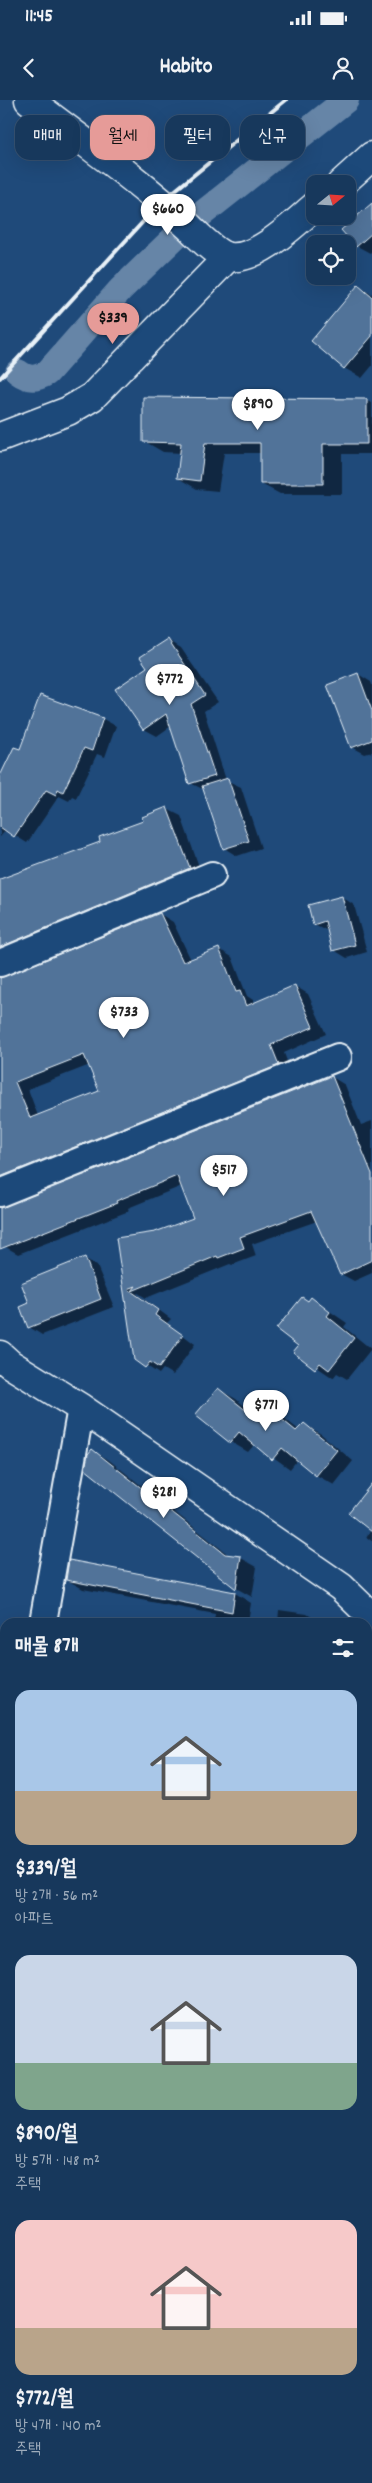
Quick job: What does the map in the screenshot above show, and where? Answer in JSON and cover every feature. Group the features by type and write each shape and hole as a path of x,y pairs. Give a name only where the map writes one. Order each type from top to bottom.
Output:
{"street":[{"path":"29,100 162,202 209,246 228,257 252,254 287,230 306,214"},
{"path":"351,175 372,156"},
{"path":"0,436 68,411 92,397 228,257"},
{"path":"0,963 212,875"},
{"path":"0,1193 338,1057"},
{"path":"0,1355 10,1364 81,1408 341,1586 372,1617"},
{"path":"44,1618 81,1408"}],"building":[{"path":"372,203 372,233 356,247 356,235 345,235 341,230 347,225 356,225 356,217"},
{"path":"358,285 372,297 372,336 344,369 311,341"},
{"path":"143,397 367,399 367,444 323,444 323,484 260,484 260,443 205,443 200,481 177,478 181,443 143,442"},
{"path":"168,639 205,695 191,704 215,776 189,784 166,714 143,730 115,689 147,667 140,657"},
{"path":"358,673 372,711 372,740 351,748 327,685"},
{"path":"40,695 103,718 92,751 84,748 63,792 58,789 56,795 46,790 14,837 0,827 0,776 14,747 20,749"},
{"path":"228,778 249,841 223,849 202,786"},
{"path":"167,807 190,868 0,947 0,879 100,842 99,837 143,821 142,817"},
{"path":"342,896 355,945 332,951 325,921 313,925 308,905"},
{"path":"160,913 183,962 219,948 236,992 240,991 246,1006 295,985 313,1027 271,1045 279,1065 0,1177 0,978","holes":["84,1055 99,1091 30,1118 15,1082"]},
{"path":"332,1076 372,1174 372,1260 340,1275 311,1211 240,1237 244,1248 218,1258 217,1256 132,1291 136,1286 128,1289 158,1310 155,1315 183,1335 159,1368 150,1362 145,1368 134,1360 116,1238 155,1232 193,1218 177,1176 116,1201 117,1203 0,1249 0,1208"},
{"path":"85,1257 101,1299 28,1328 20,1307 29,1303 21,1283"},
{"path":"302,1297 308,1301 311,1297 330,1312 327,1316 354,1338 329,1370 320,1363 315,1369 293,1352 298,1346 276,1329"},
{"path":"218,1388 253,1416 263,1404 296,1431 304,1423 337,1450 316,1476 282,1448 272,1460 239,1432 230,1443 195,1415"},
{"path":"92,1449 225,1554 241,1556 236,1589 85,1469 88,1454"},
{"path":"372,1483 372,1532 348,1513"},
{"path":"69,1560 235,1592 232,1612 66,1580"}],"waterway":[{"path":"198,217 346,100"},
{"path":"18,372 32,378 47,373 120,290 176,236"}],"railway":[{"path":"0,378 162,201 286,100"}]}
